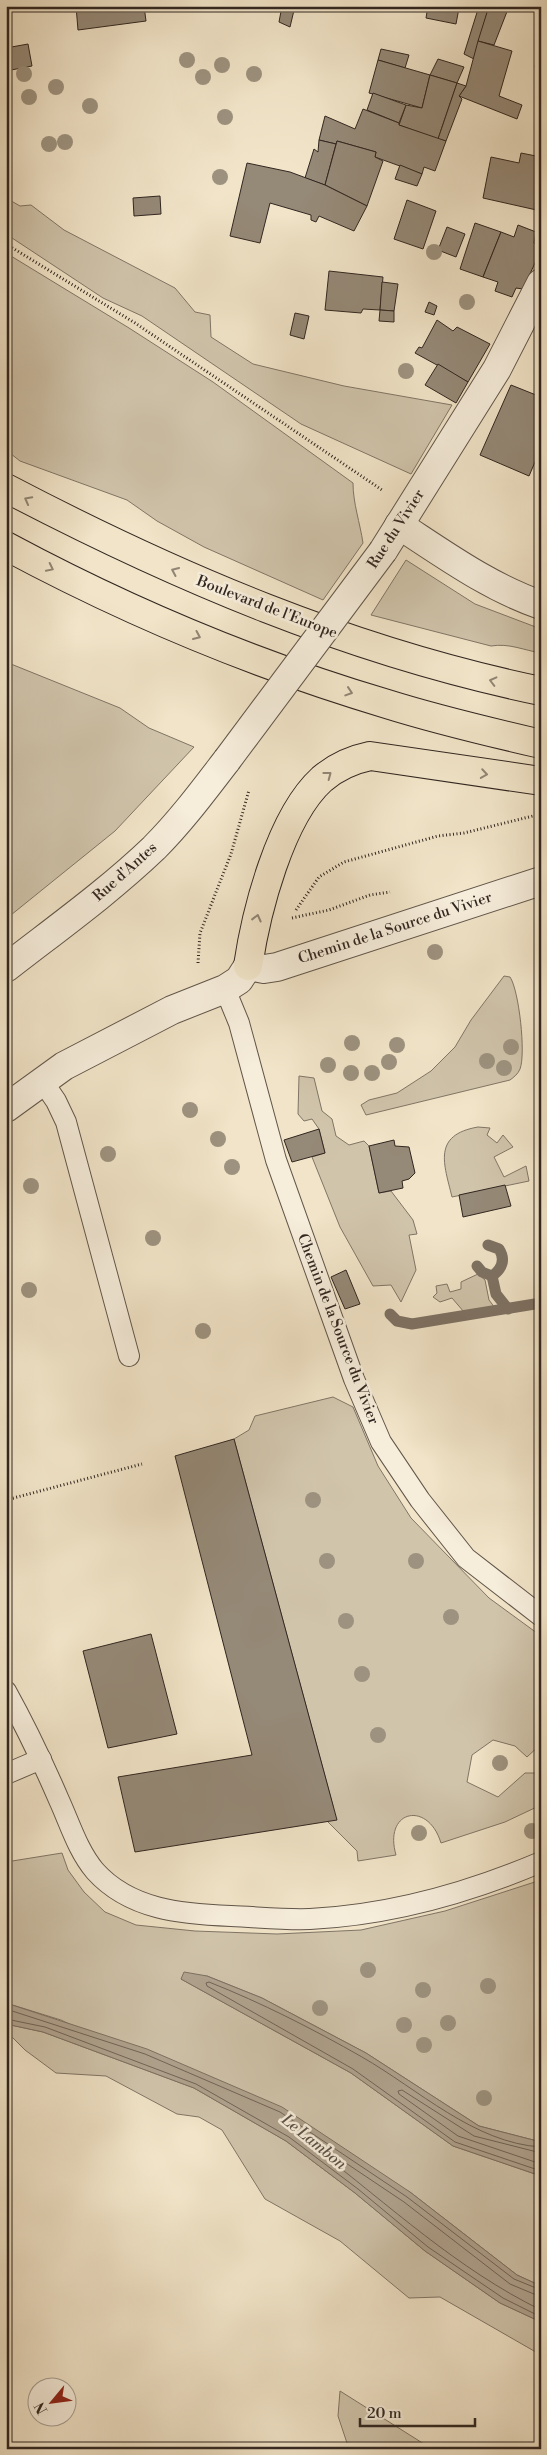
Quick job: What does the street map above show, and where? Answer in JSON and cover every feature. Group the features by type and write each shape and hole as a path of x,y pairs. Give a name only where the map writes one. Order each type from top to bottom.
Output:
{"highway":[{"name":"Boulevard de l'Europe","path":"6,488 125,548 271,612 422,662 496,682 541,691"},
{"path":"6,546 94,589 237,653 388,704 541,744"},
{"path":"248,966 265,887 283,841 303,804 321,780 337,768 352,760 370,756 541,781"}],"street":[{"name":"Rue du Vivier","path":"222,766 383,551 496,369 541,282"},
{"path":"405,517 464,568 524,599 541,605"},
{"name":"Rue d'Antes","path":"6,968 130,870 177,822 222,766"},
{"name":"Chemin de la Source du Vivier","path":"248,966 264,969 277,967 541,881"},
{"path":"6,1108 64,1066 172,1010 225,989 239,980 248,966"}],"lane":[{"name":"Chemin de la Source du Vivier","path":"225,989 239,1023 276,1160 354,1379 381,1442 420,1500 466,1558 541,1616"},
{"path":"43,1082 56,1101 66,1122 129,1356"},
{"path":"6,1691 41,1759 80,1847 95,1870 117,1891 148,1906 181,1912 257,1917 303,1919 348,1915 410,1905 437,1898 492,1881 541,1862"},
{"path":"6,1774 41,1759"}],"path":[{"path":"6,244 135,323 405,517"},
{"path":"198,968 200,933 231,854 251,785 222,766"},
{"path":"291,918 319,877 344,862 438,836 464,833 541,814"},
{"path":"6,1500 142,1464"}],"shaded area":[{"path":"6,198 20,206 31,205 64,230 175,288 195,312 210,315 211,337 253,364 344,386 452,405 411,474 301,424 142,316 103,298 6,234"},
{"path":"6,253 213,382 353,483 355,506 363,543 323,600 204,547 157,521 127,500 20,461 6,450"},
{"path":"406,560 475,604 541,629 541,653 510,646 491,646 371,615"},
{"path":"6,662 120,708 149,728 194,747 115,831 6,919"},
{"path":"504,976 510,977 513,984 521,1022 522,1061 516,1075 510,1080 366,1115 361,1105 369,1100 397,1093 431,1071 455,1047 471,1020"},
{"path":"299,1076 314,1078 322,1111 332,1119 336,1136 349,1145 364,1141 369,1146 379,1193 391,1191 413,1220 417,1234 409,1235 416,1270 401,1302 391,1285 373,1286 340,1227 312,1157 325,1153 319,1129 312,1119 304,1121 298,1114"},
{"path":"478,1127 490,1128 487,1135 497,1143 503,1135 513,1147 494,1157 504,1177 526,1166 529,1181 452,1197 446,1173 445,1153 447,1144 453,1137 463,1131"},
{"path":"478,1274 485,1280 489,1300 495,1308 464,1312 452,1298 440,1302 433,1297 437,1293 436,1286 447,1284 450,1292 461,1289 461,1282"},
{"path":"333,1397 353,1407 378,1466 411,1518 489,1598 541,1636 541,1744 527,1757 515,1746 493,1740 472,1755 467,1782 498,1797 525,1773 541,1773 541,1805 505,1822 441,1843 435,1829 427,1820 418,1816 409,1816 401,1820 396,1828 394,1840 396,1855 358,1861 357,1851 327,1821 333,1806 234,1439 249,1430 255,1416"},
{"path":"62,1853 68,1870 84,1892 105,1912 136,1925 195,1931 277,1934 361,1930 445,1911 541,1880 541,2142 479,2126 366,2053 262,1998 207,1976 181,1979 351,2073 453,2146 541,2176 541,2286 517,2275 410,2192 61,2020 6,2003 6,1862"},
{"path":"6,2024 43,2032 194,2088 286,2141 355,2193 425,2251 500,2303 541,2322 541,2355 440,2297 409,2298 340,2241 265,2199 222,2130 199,2117 177,2114 106,2076 56,2073 25,2050 6,2031"},
{"path":"340,2391 432,2449 349,2449 338,2416"}],"water":[{"path":"184,1972 207,1976 262,1998 366,2053 479,2126 541,2142 541,2176 453,2146 351,2073 181,1979"},
{"name":"Le Lambon","path":"6,2003 147,2049 282,2107 410,2192 517,2275 541,2286 541,2322 500,2303 425,2251 355,2193 286,2141 194,2088 43,2032 6,2024"}],"building":[{"path":"76,6 144,6 146,21 78,30"},
{"path":"282,6 295,6 290,27 279,22"},
{"path":"428,6 459,8 456,24 426,18"},
{"path":"453,6 474,6 473,9"},
{"path":"479,6 489,6 474,59 464,54"},
{"path":"489,6 508,9 494,45 478,41"},
{"path":"478,41 512,51 499,96 522,105 517,119 459,96 466,86"},
{"path":"28,44 32,66 6,71 6,48"},
{"path":"381,49 409,55 405,68 378,60"},
{"path":"537,58 541,60 541,69 535,67"},
{"path":"438,59 464,67 457,83 430,75"},
{"path":"378,60 430,75 422,108 369,93"},
{"path":"430,75 457,83 438,139 399,125 406,105 422,108"},
{"path":"457,83 466,86 459,96 462,99 446,141 438,139"},
{"path":"373,93 406,105 399,123 367,110"},
{"path":"363,109 399,123 399,125 446,141 435,171 424,167 422,174 375,157 376,152 337,141 336,144 319,140 325,116 355,129"},
{"path":"319,140 336,144 325,185 305,178 314,149 318,152"},
{"path":"337,141 376,152 375,157 383,161 367,206 325,185"},
{"path":"521,153 541,157 541,211 483,198 491,157 519,163"},
{"path":"247,163 290,172 325,185 367,206 354,231 319,216 316,222 311,220 311,215 270,203 260,243 230,236"},
{"path":"400,165 422,174 417,186 395,179"},
{"path":"160,196 161,214 134,216 133,198"},
{"path":"407,200 436,211 423,249 394,239"},
{"path":"475,223 501,232 483,277 460,269"},
{"path":"518,225 536,232 534,243 541,247 541,250 523,289 516,288 512,297 495,291 498,282 483,277 501,232 514,237"},
{"path":"447,227 465,234 456,257 438,250"},
{"path":"329,271 383,277 380,310 363,309 361,313 325,310"},
{"path":"382,282 398,284 394,311 380,310"},
{"path":"429,302 437,306 434,315 425,312"},
{"path":"380,310 394,311 394,322 379,321"},
{"path":"295,313 309,316 304,339 290,335"},
{"path":"437,320 453,331 457,327 490,344 468,382 415,353 419,347 422,348"},
{"path":"438,364 468,382 456,403 425,385"},
{"path":"511,385 541,397 541,448 529,476 480,455"},
{"path":"319,1129 325,1153 292,1162 284,1140"},
{"path":"394,1140 395,1146 409,1147 415,1173 409,1179 402,1181 403,1188 379,1193 369,1146"},
{"path":"505,1185 511,1206 463,1217 459,1195"},
{"path":"346,1270 360,1304 345,1309 331,1277"},
{"path":"234,1439 337,1820 135,1852 118,1777 252,1755 175,1456"},
{"path":"151,1634 177,1734 108,1748 83,1651"}],"waterway":[{"path":"488,1245 499,1249 502,1257 502,1264 492,1276"},
{"path":"477,1266 482,1272 492,1276 496,1294 508,1309"},
{"path":"390,1314 397,1321 412,1324 541,1303"}]}
